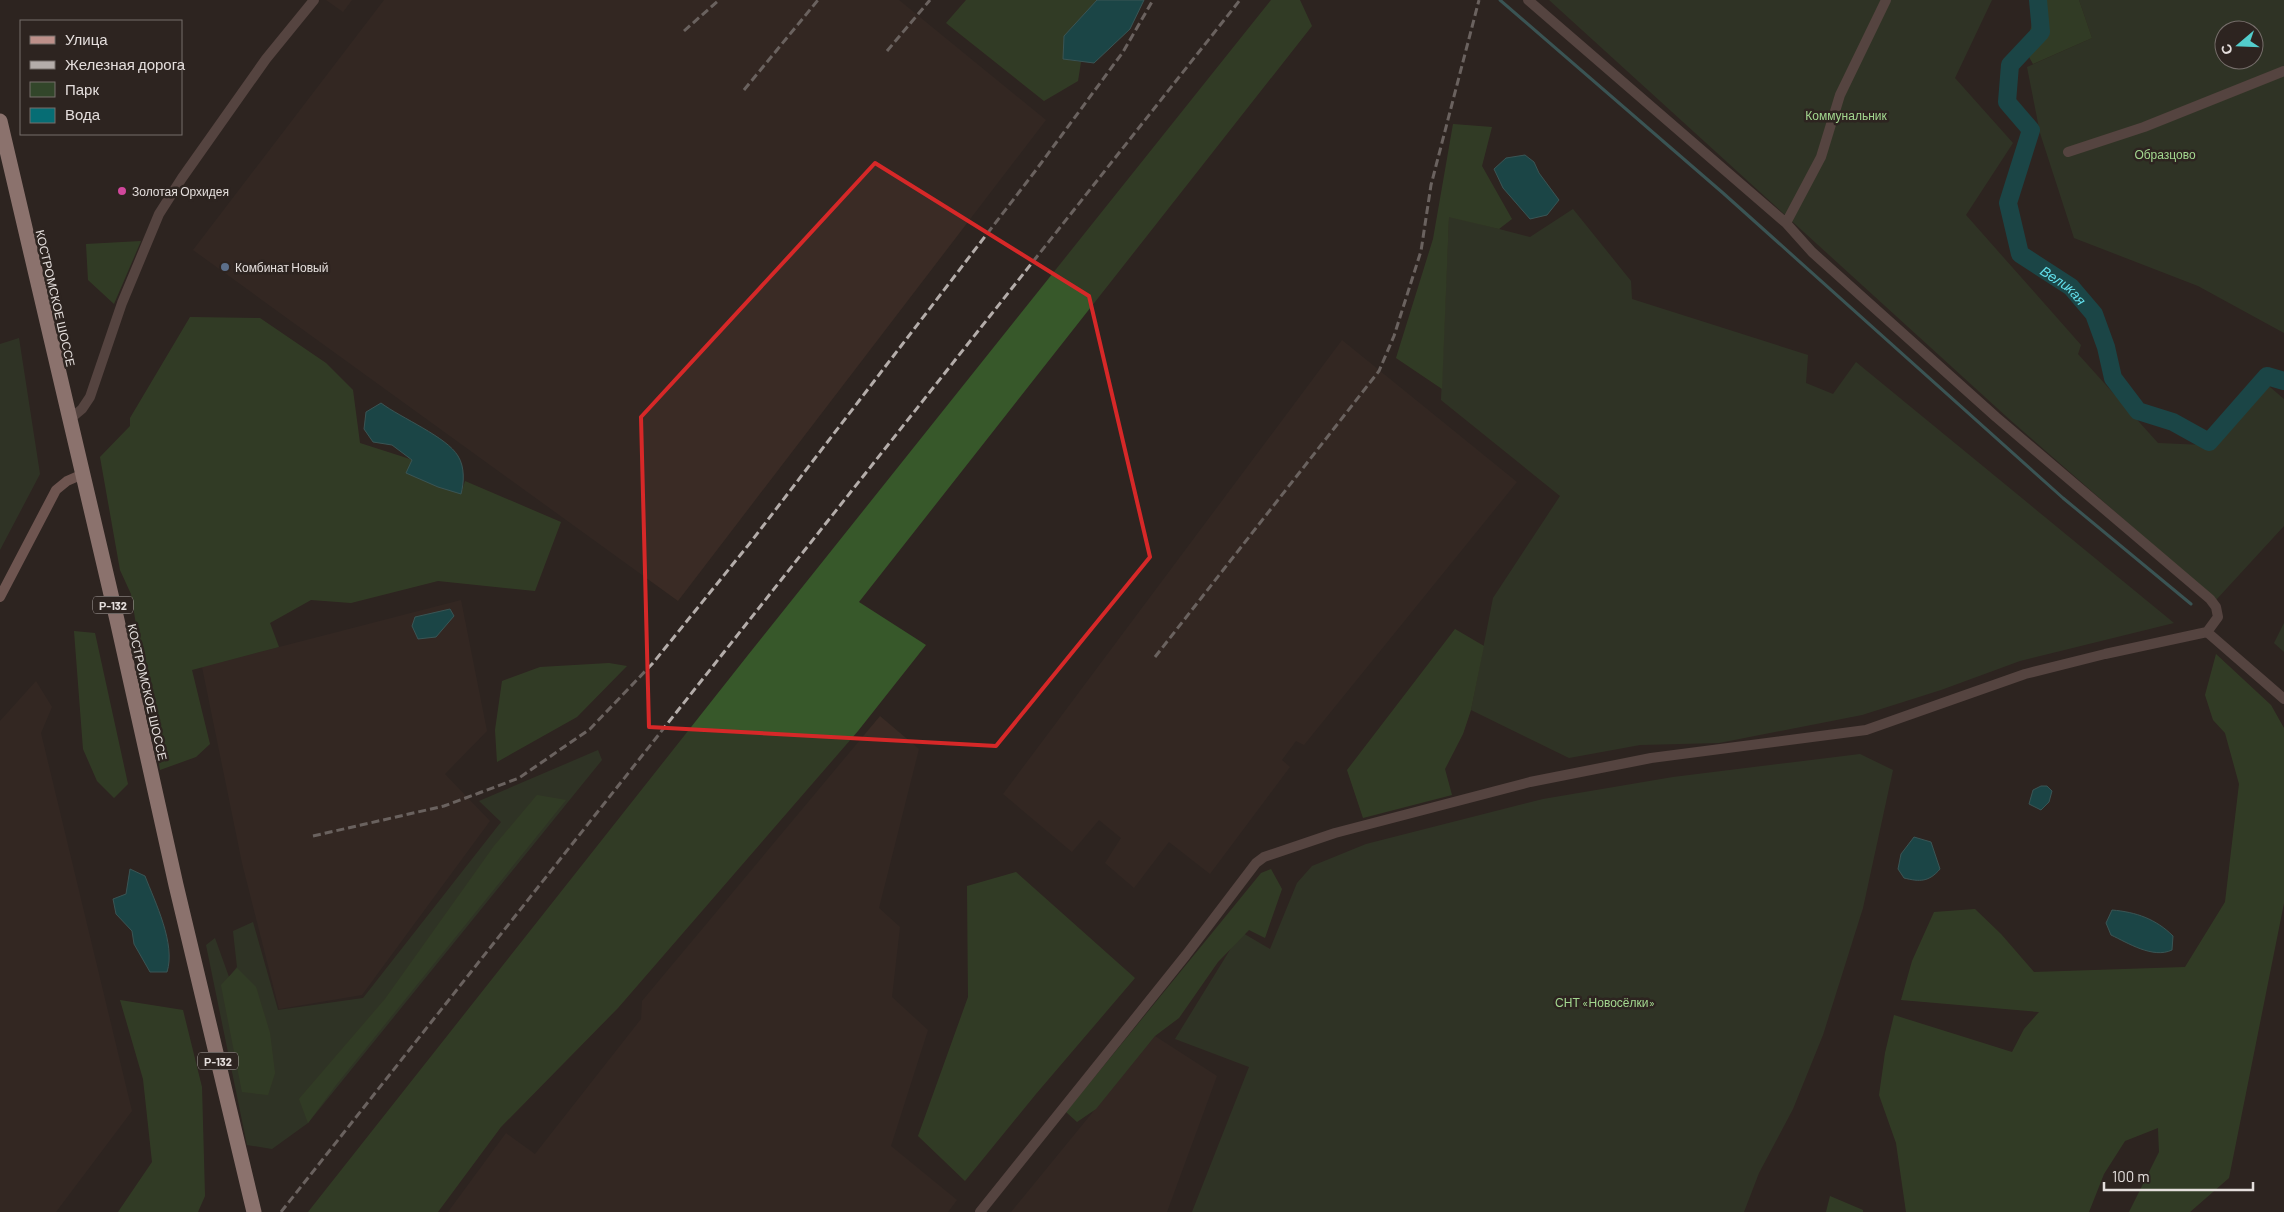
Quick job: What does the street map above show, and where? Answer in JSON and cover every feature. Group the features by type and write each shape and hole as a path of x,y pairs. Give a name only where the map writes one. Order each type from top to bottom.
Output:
{"highway":[{"name":"КОСТРОМСКОЕ ШОССЕ","path":"0,121 83,474 178,893 254,1212"}],"street":[{"path":"70,419 82,409 90,396 125,296 159,214 182,178 266,59 314,0"},
{"path":"980,1212 1186,955 1256,863 1264,857 1335,833 1530,782 1651,758 1866,730 2025,674 2207,632 2218,617 2216,607 2210,599 1996,417 1812,252 1786,223 1528,0"},
{"path":"1786,223 1821,157 1840,95 1886,0"},
{"path":"2068,152 2144,127 2284,71"},
{"path":"0,597 56,490 67,481 83,474"},
{"path":"2207,632 2284,698"}],"highlighted area":[{"path":"875,163 1089,296 1150,557 996,746 649,727 641,417"}],"shaded area":[{"path":"326,0 352,0 343,12"},
{"path":"384,0 899,0 1046,120 678,601 193,250"},
{"path":"1342,340 1517,482 1304,745 1296,741 1282,760 1290,767 1210,874 1169,842 1134,888 1105,863 1121,838 1099,820 1072,852 1003,794"},
{"path":"461,600 487,731 445,774 490,821 362,995 279,1009 242,863 202,667"},
{"path":"36,681 52,707 41,733 132,1111 56,1212 0,1212 0,721"},
{"path":"880,716 919,749 879,908 900,927 892,997 928,1030 891,1146 957,1200 948,1212 448,1212 506,1133 535,1154 641,1019 642,1001"},
{"path":"1155,1036 1217,1076 1167,1212 1011,1212"}],"green space":[{"path":"966,0 1097,0 1064,36 1063,59 1081,62 1078,81 1044,101 946,23"},
{"path":"1271,0 1300,0 1312,26 859,602 926,645 858,731 618,1008 501,1127 438,1212 308,1212 748,655"},
{"name":"Коммунальник","path":"1549,0 1992,0 1955,78 2013,143 1966,215 2081,345 2078,354 2158,443 2203,445 2263,381 2284,399 2284,526 2216,600 2008,418"},
{"path":"2035,0 2079,0 2092,38 2033,64 2025,50 2033,20"},
{"name":"Образцово","path":"2079,0 2284,0 2284,333 2198,286 2074,238 2040,133 2027,67 2092,38"},
{"path":"1453,124 1492,127 1482,166 1512,219 1499,229 1449,217 1442,389 1396,358 1433,239"},
{"path":"1573,209 1631,281 1632,299 1808,355 1806,383 1833,394 1856,362 2174,623 2020,661 1941,690 1862,715 1719,743 1640,745 1569,758 1471,710 1493,598 1560,496 1441,400 1449,216 1530,237"},
{"path":"141,241 114,304 88,280 86,244"},
{"path":"190,317 260,318 326,363 353,390 360,443 413,460 406,473 461,494 465,481 561,522 535,591 438,581 351,603 311,600 270,623 279,647 192,670 210,744 196,757 160,770 131,594 120,570 100,457 130,426 130,418"},
{"path":"19,338 40,474 0,550 0,344"},
{"path":"2284,623 2284,652 2274,643"},
{"path":"1455,629 1484,646 1471,710 1463,734 1445,769 1452,795 1363,818 1347,770"},
{"path":"74,631 95,633 128,784 114,798 97,781 83,749"},
{"path":"2216,654 2271,705 2284,728 2284,903 2229,1178 2190,1212 2129,1212 2159,1152 2158,1128 2125,1141 2104,1174 2089,1212 1906,1212 1896,1143 1879,1095 1885,1053 1894,1015 2012,1052 2024,1029 2039,1012 1901,1000 1912,961 1934,912 1975,909 2001,934 2034,972 2185,967 2225,902 2239,784 2225,733 2213,720 2205,695"},
{"path":"609,663 627,666 577,717 497,762 495,730 502,681 540,667"},
{"path":"598,750 602,760 308,1123 272,1149 247,1145 206,945 215,938 229,977 237,967 233,931 253,922 278,1010 363,998 501,822 479,801"},
{"name":"СНТ «Новосёлки»","path":"1860,754 1893,770 1863,908 1823,1035 1793,1109 1759,1173 1744,1212 1192,1212 1249,1067 1175,1039 1241,932 1270,949 1297,883 1312,866 1366,844 1543,799 1673,777"},
{"path":"537,795 566,800 336,1085 308,1123 299,1099 385,999 494,846"},
{"path":"1271,869 1282,889 1265,938 1249,930 1218,962 1179,1018 1155,1036 1096,1109 1077,1122 1066,1112 1261,873"},
{"path":"1016,872 1135,978 965,1181 918,1136 968,997 967,886"},
{"path":"237,968 256,987 270,1033 275,1073 268,1095 242,1092 221,985"},
{"path":"120,1000 183,1010 202,1087 205,1196 198,1212 118,1212 152,1162 143,1079"},
{"path":"1830,1196 1863,1210 1863,1212 1826,1212"}],"water":[{"path":"1097,0 1144,0 1130,29 1094,63 1063,59 1064,36"},
{"path":"1525,155 1534,162 1539,173 1559,200 1547,215 1530,219 1503,188 1494,169 1506,158"},
{"path":"381,403 434,435 452,449 458,456 463,470 461,494 438,487 406,473 412,460 392,445 373,442 364,429 366,412"},
{"path":"450,609 454,616 436,637 418,639 412,626 415,617"},
{"path":"2041,786 2047,786 2052,791 2049,802 2041,810 2029,804 2033,790"},
{"path":"1914,837 1931,842 1940,869 1928,879 1915,880 1904,878 1898,869 1901,854"},
{"path":"130,869 145,876 159,910 169,949 167,972 150,972 134,944 132,931 116,914 113,899 126,894"},
{"path":"2112,910 2145,917 2160,925 2173,936 2172,950 2157,953 2133,946 2111,935 2106,923"}],"waterway":[{"path":"1500,0 1723,193 2063,498 2191,604"},
{"name":"Великая","path":"2038,0 2041,32 2010,65 2007,102 2031,130 2008,203 2020,254 2071,287 2094,314 2106,347 2113,378 2138,411 2173,422 2209,442 2267,376 2284,381"}],"railway":[{"path":"684,31 719,0"},
{"path":"744,90 818,0"},
{"path":"887,51 930,0"},
{"path":"313,836 444,806 519,778 590,729 653,663 750,543 1036,170 1123,52 1153,0"},
{"path":"281,1212 1240,0"},
{"path":"1155,657 1379,371 1394,336 1421,251 1431,185 1479,0"}],"place":[{"name":"Золотая Орхидея","path":"122,191"},
{"name":"Комбинат Новый","path":"225,267"}]}
